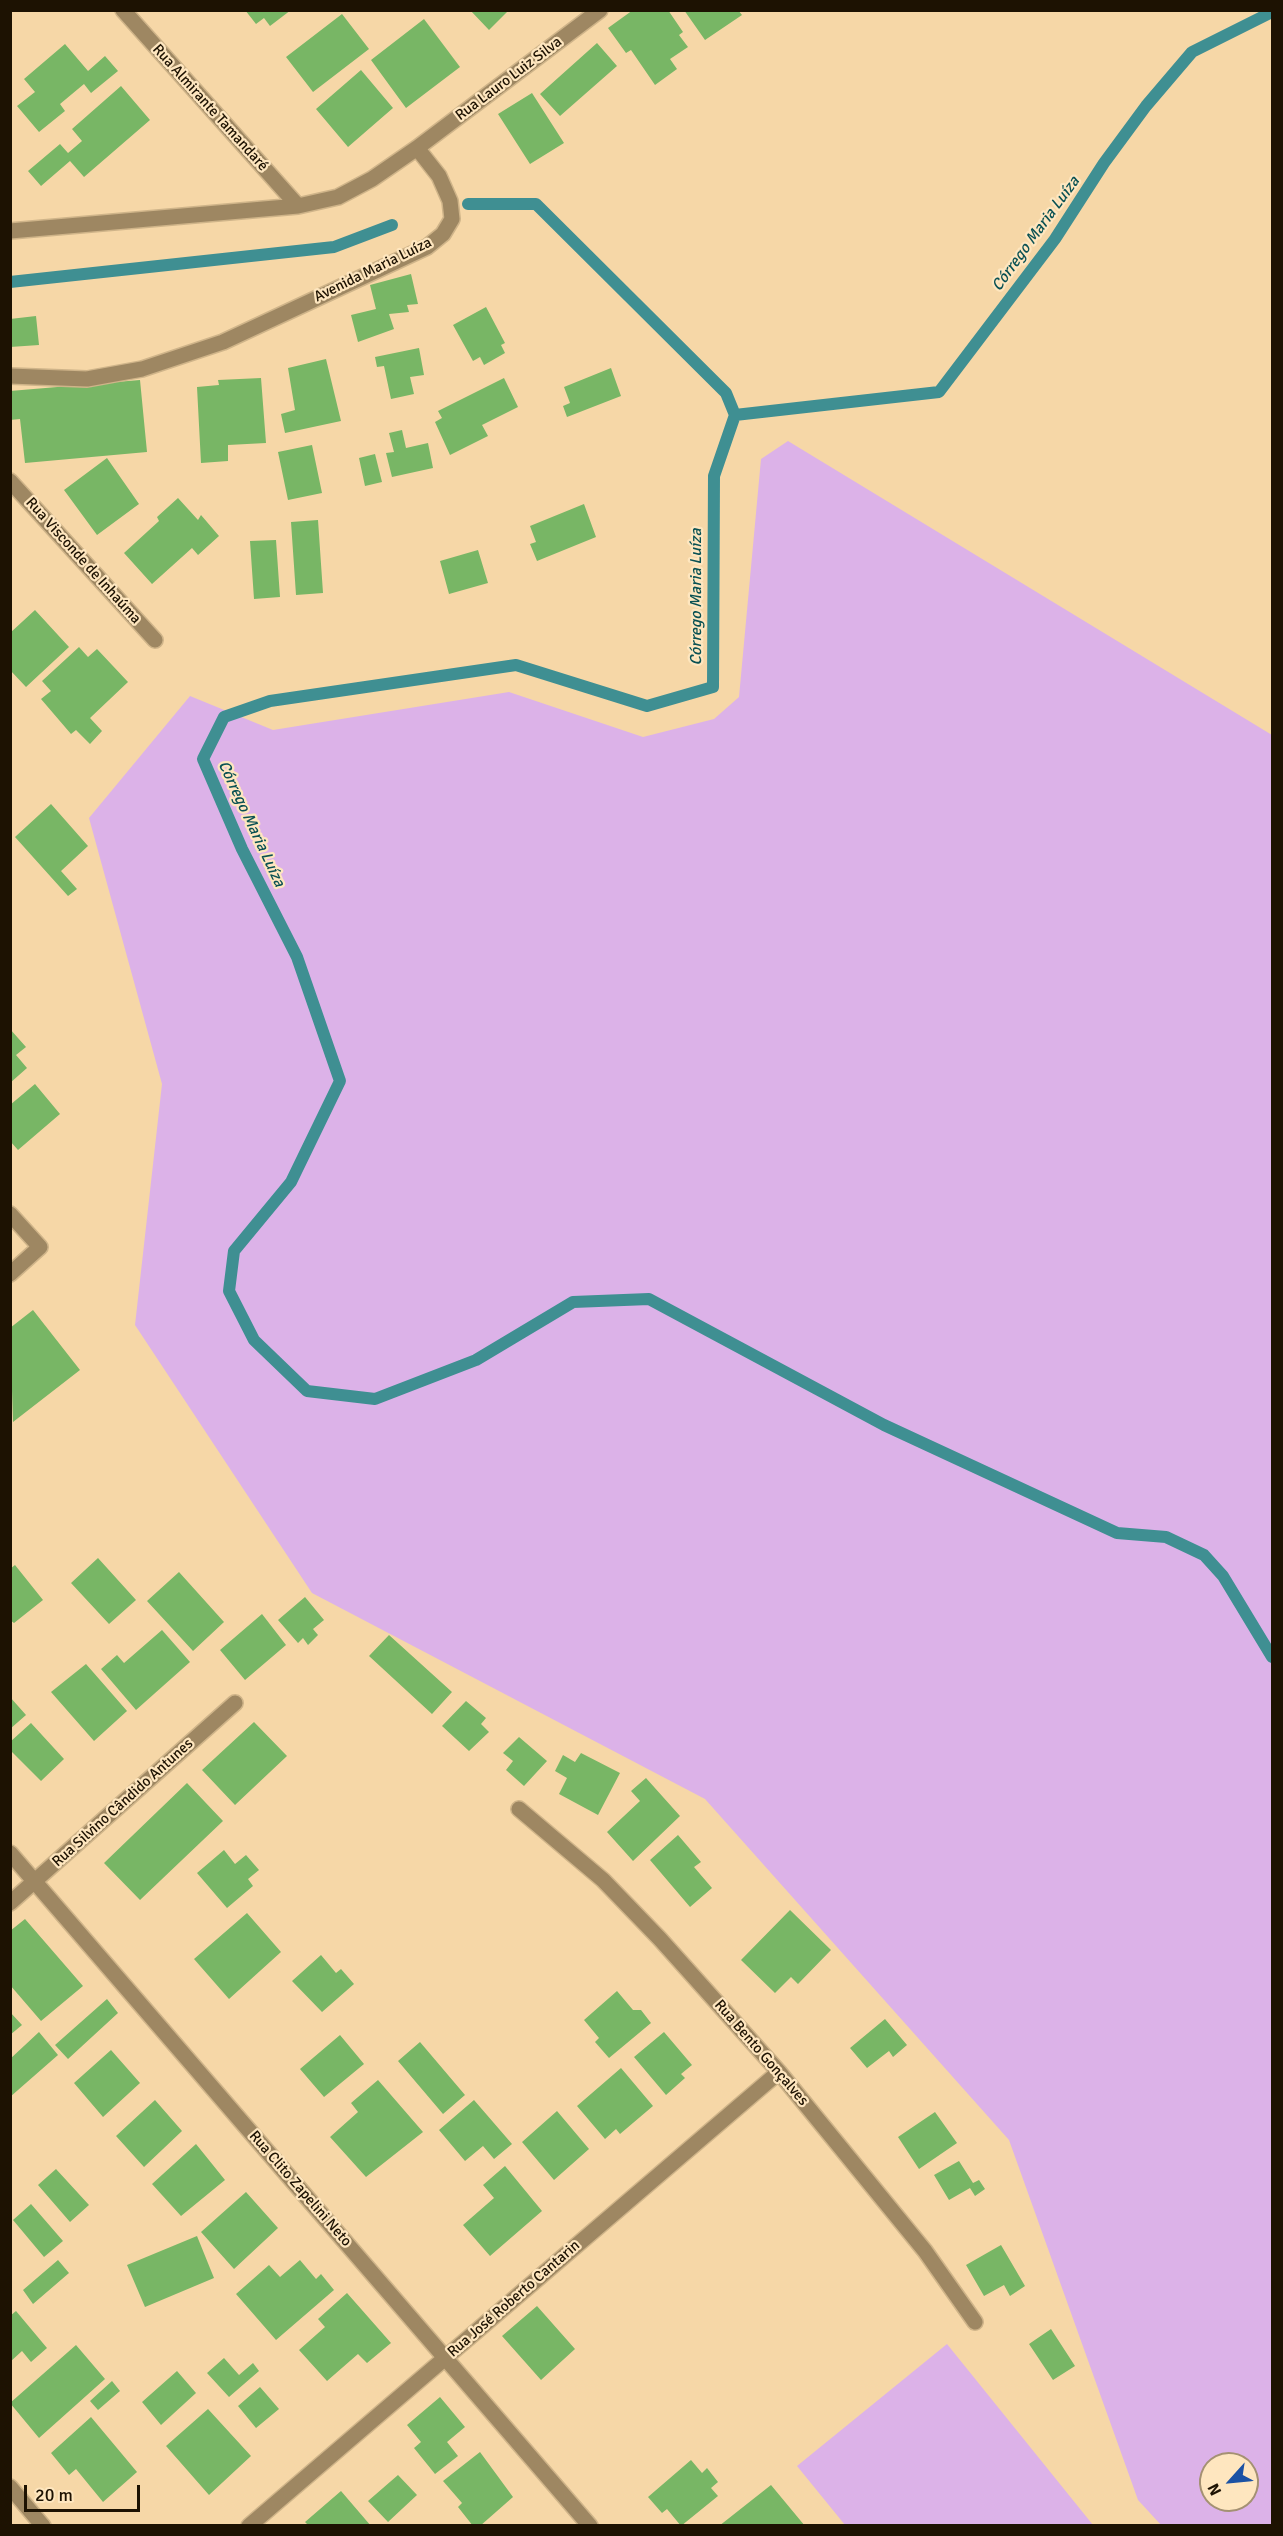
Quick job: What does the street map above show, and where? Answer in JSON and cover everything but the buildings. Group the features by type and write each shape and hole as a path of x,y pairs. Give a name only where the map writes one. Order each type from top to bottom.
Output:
{"street":[{"name":"Rua Almirante Tamandaré","path":"123,10 298,206"},
{"name":"Rua Lauro Luiz Silva","path":"417,148 600,10"},
{"path":"10,231 298,206 338,196 372,178 417,148"},
{"name":"Avenida Maria Luíza","path":"10,376 87,379 142,369 223,342 427,247 443,234 452,219 450,201 439,176 417,148"},
{"name":"Rua Visconde de Inhaúma","path":"10,481 155,640"},
{"path":"10,1214 40,1247 10,1274"},
{"name":"Rua Silvino Cândido Antunes","path":"10,1903 235,1703"},
{"name":"Rua Bento Gonçalves","path":"519,1809 603,1880 660,1939 779,2072 926,2251 975,2322"},
{"name":"Rua Clito Zapelini Neto","path":"10,1853 590,2526"},
{"name":"Rua José Roberto Cantarin","path":"249,2526 779,2072"},
{"path":"10,2487 43,2526"}],"shaded area":[{"path":"788,441 1272,735 1272,2525 1161,2525 1138,2500 1009,2140 705,1799 312,1593 135,1325 162,1084 89,818 190,696 273,730 509,692 643,737 714,719 739,697 761,459"},
{"path":"947,2344 1093,2525 845,2525 797,2466"}],"waterway":[{"name":"Córrego Maria Luíza","path":"1272,12 1192,52 1146,106 1104,163 1055,239 939,392 735,415 714,476 713,687 647,706 516,665 270,701 224,717 203,759 242,849 297,957 340,1081 291,1182 234,1251 229,1291 254,1340 307,1391 375,1399 476,1360 573,1302 649,1299 884,1425 1117,1533 1166,1537 1204,1555 1223,1576 1272,1657"},
{"path":"468,204 536,204 726,393 735,415"},
{"path":"10,282 334,247 392,225"}]}
